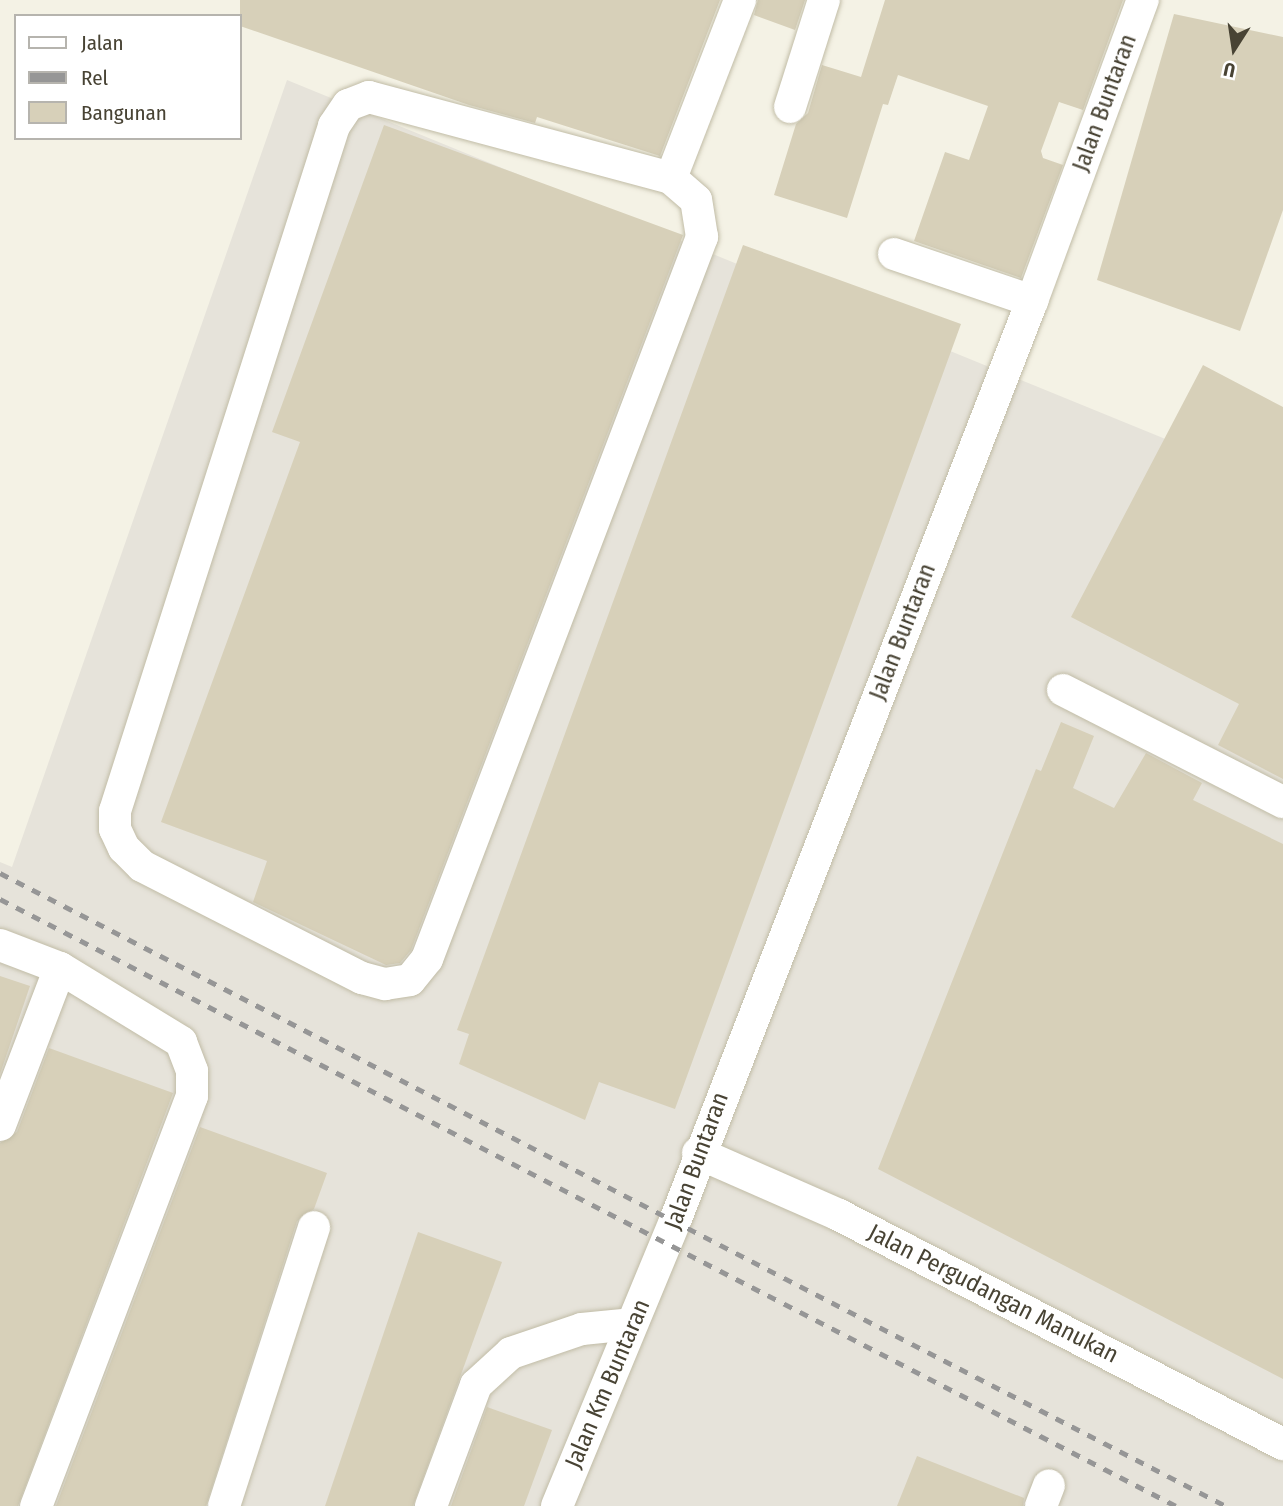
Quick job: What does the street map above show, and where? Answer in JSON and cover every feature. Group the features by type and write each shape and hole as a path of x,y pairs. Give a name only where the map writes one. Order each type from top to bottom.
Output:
{"street":[{"path":"671,178 740,0"},
{"path":"790,107 824,0"},
{"name":"Jalan Buntaran","path":"659,1263 698,1153 1032,301 1143,0"},
{"path":"369,97 671,178 696,200 702,237 427,959 410,980 385,984 362,978 142,866 124,848 115,829 115,811 334,125 348,105 369,97"},
{"path":"894,254 1032,301"},
{"path":"1063,690 1283,802"},
{"path":"0,945 60,968 181,1042 192,1071 191,1096 36,1506"},
{"path":"0,1125 60,968"},
{"name":"Jalan Pergudangan Manukan","path":"698,1153 839,1215 1283,1444"},
{"path":"223,1506 314,1227"},
{"name":"Jalan Km Buntaran","path":"557,1506 631,1324 659,1263"},
{"path":"431,1506 476,1385 511,1353 582,1329 631,1324"}],"shaded area":[{"path":"287,80 1283,487 1283,1506 0,1506 0,862 12,867"}],"building":[{"path":"240,0 720,0 660,156 537,117 535,123 469,105 242,27"},
{"path":"758,0 805,0 795,30 754,15"},
{"path":"885,0 1123,0 1083,110 1059,102 1041,151 1043,158 1063,165 1021,278 914,241 945,152 969,160 988,106 898,75 888,105 883,104 847,218 774,195 796,124 808,113 822,65 861,77"},
{"path":"1174,14 1283,37 1283,210 1240,331 1097,280"},
{"path":"384,125 683,235 411,950 400,963 386,965 253,902 267,861 161,822 300,442 272,432"},
{"path":"743,245 961,324 675,1109 599,1082 585,1120 459,1064 469,1034 457,1030"},
{"path":"1203,365 1283,407 1283,779 1218,745 1239,704 1071,617"},
{"path":"1061,722 1094,736 1073,788 1114,808 1146,753 1202,783 1193,800 1283,844 1283,1379 878,1169 1036,769 1041,771"},
{"path":"0,976 30,986 0,1074"},
{"path":"49,1048 173,1093 18,1506 0,1506 0,1143 17,1132"},
{"path":"200,1127 327,1173 314,1209 297,1221 206,1506 56,1506"},
{"path":"418,1232 502,1262 413,1506 325,1506"},
{"path":"487,1407 552,1430 524,1506 451,1506"},
{"path":"917,1456 1024,1498 1023,1506 897,1506"}],"railway":[{"path":"0,873 1226,1506"},
{"path":"0,899 1176,1506"}]}
